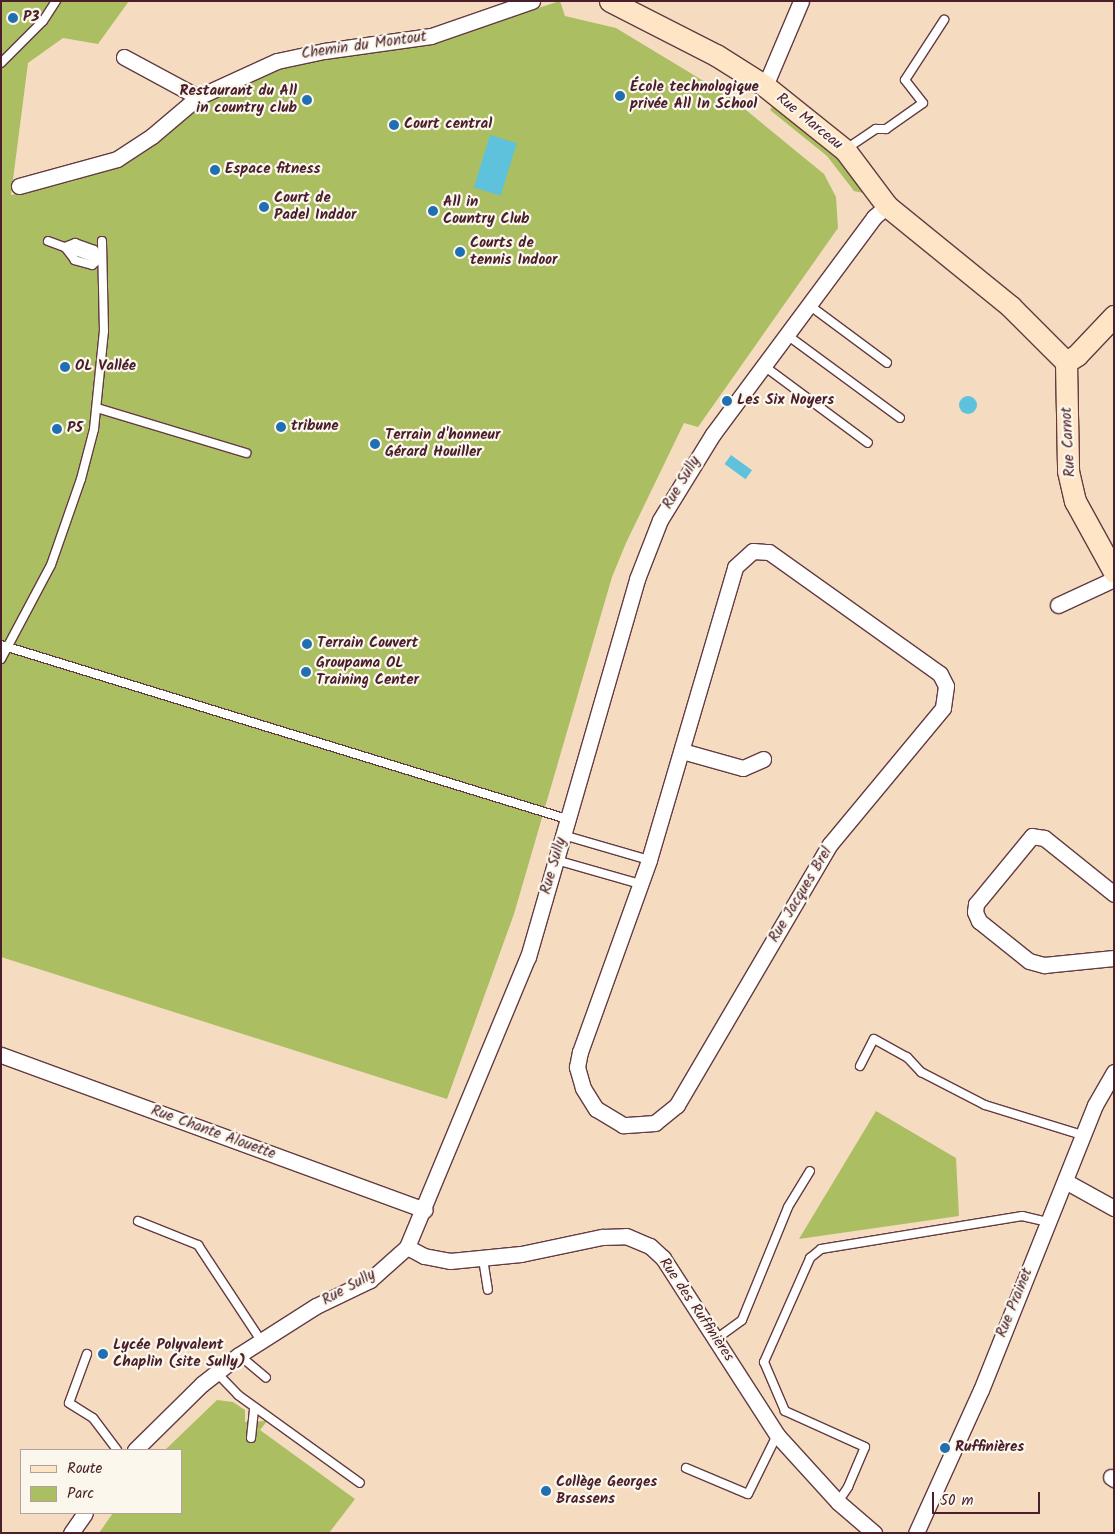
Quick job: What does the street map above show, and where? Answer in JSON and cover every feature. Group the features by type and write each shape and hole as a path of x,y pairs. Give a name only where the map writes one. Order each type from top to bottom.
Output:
{"street":[{"name":"Chemin du Montout","path":"19,186 117,159 198,97 277,61 324,51 431,36 532,1"},
{"name":"Rue Marceau","path":"610,1 716,55 765,86 845,150 887,206 1010,306 1066,362"},
{"path":"765,86 801,1"},
{"path":"124,57 198,97"},
{"name":"Rue Sully","path":"136,1449 216,1372 238,1355 260,1339 370,1280 407,1247 528,957 637,580 660,520 687,471 874,217 887,206"},
{"path":"1066,362 1077,355 1114,316"},
{"name":"Rue Carnot","path":"1066,362 1068,472 1075,501 1114,572"},
{"name":"Rue Jacques Brel","path":"753,551 769,552 940,674 946,686 943,708 830,844 677,1106 655,1123 623,1124 596,1109 583,1088 577,1066 649,860 682,752 735,567 753,551"},
{"path":"1058,605 1114,579"},
{"path":"682,752 743,768 763,758"},
{"path":"1114,894 1044,838 1032,836 976,904 974,912 979,921 1029,962 1044,965 1114,958"},
{"name":"Rue Chante Alouette","path":"1,1055 424,1210"},
{"name":"Rue Prainet","path":"916,1533 981,1390 1082,1135 1114,1072"},
{"path":"1065,1181 1114,1208"},
{"name":"Rue des Ruffinières","path":"407,1247 439,1260 483,1259 602,1237 637,1239 663,1258 777,1435 838,1502 874,1533"},
{"path":"70,1533 85,1514"}],"lane":[{"path":"1,63 44,20 56,1"},
{"path":"845,150 876,129 886,129 923,102 905,80 944,20"},
{"path":"48,241 101,260"},
{"path":"1,659 5,646 51,565 82,479 97,408 104,331 102,241"},
{"path":"809,305 887,363"},
{"path":"787,336 900,418"},
{"path":"764,366 868,443"},
{"path":"97,408 246,453"},
{"path":"5,646 567,819"},
{"path":"563,835 649,860"},
{"path":"556,860 640,884"},
{"path":"860,1066 874,1039 907,1057 920,1072 985,1105 1003,1107 1082,1135"},
{"path":"716,1339 742,1320 788,1207 810,1171"},
{"path":"838,1502 848,1487 865,1447 785,1411 764,1362 810,1258 821,1248 1022,1216 1047,1222"},
{"path":"138,1221 198,1245 260,1339"},
{"path":"483,1259 488,1290"},
{"path":"87,1354 69,1403 93,1418 115,1449"},
{"path":"238,1355 266,1378"},
{"path":"216,1372 254,1406 360,1483"},
{"path":"250,1438 254,1406"},
{"path":"686,1468 748,1494 777,1435"}],"green space":[{"name":"Groupama OL Training Center","path":"1,1 129,1 98,44 63,38 28,63 11,195 74,181 112,166 201,102 258,74 315,56 435,41 560,1 565,16 616,28 730,97 824,174 836,197 838,228 698,427 684,423 626,543 612,577 514,914 447,1099 1,957"},
{"path":"775,103 839,155 863,193 854,191 827,156 770,110"},
{"path":"876,1111 956,1158 959,1216 799,1239"},
{"path":"217,1400 233,1402 245,1410 245,1422 267,1421 260,1430 355,1499 329,1533 99,1533 112,1514 182,1514 182,1449 166,1449"}],"water":[{"path":"490,135 517,143 501,196 474,188"},
{"path":"964,396 972,396 977,401 975,412 964,414 959,409 959,401"},
{"path":"731,455 752,470 746,479 725,464"}],"place":[{"name":"P3","path":"13,18"},
{"name":"École technologique privée All In School","path":"620,96"},
{"name":"Restaurant du All in country club","path":"307,100"},
{"name":"Court central","path":"394,125"},
{"name":"Espace fitness","path":"215,170"},
{"name":"Court de Padel Inddor","path":"264,207"},
{"name":"All in Country Club","path":"433,211"},
{"name":"Courts de tennis Indoor","path":"460,252"},
{"name":"OL Vallée","path":"65,367"},
{"name":"Les Six Noyers","path":"727,401"},
{"name":"tribune","path":"281,427"},
{"name":"P5","path":"57,429"},
{"name":"Terrain d'honneur Gérard Houiller","path":"375,444"},
{"name":"Terrain Couvert","path":"307,644"},
{"name":"Groupama OL Training Center","path":"306,672"},
{"name":"Lycée Polyvalent Chaplin (site Sully)","path":"103,1354"},
{"name":"Ruffinières","path":"945,1448"},
{"name":"Collège Georges Brassens","path":"546,1491"}]}
